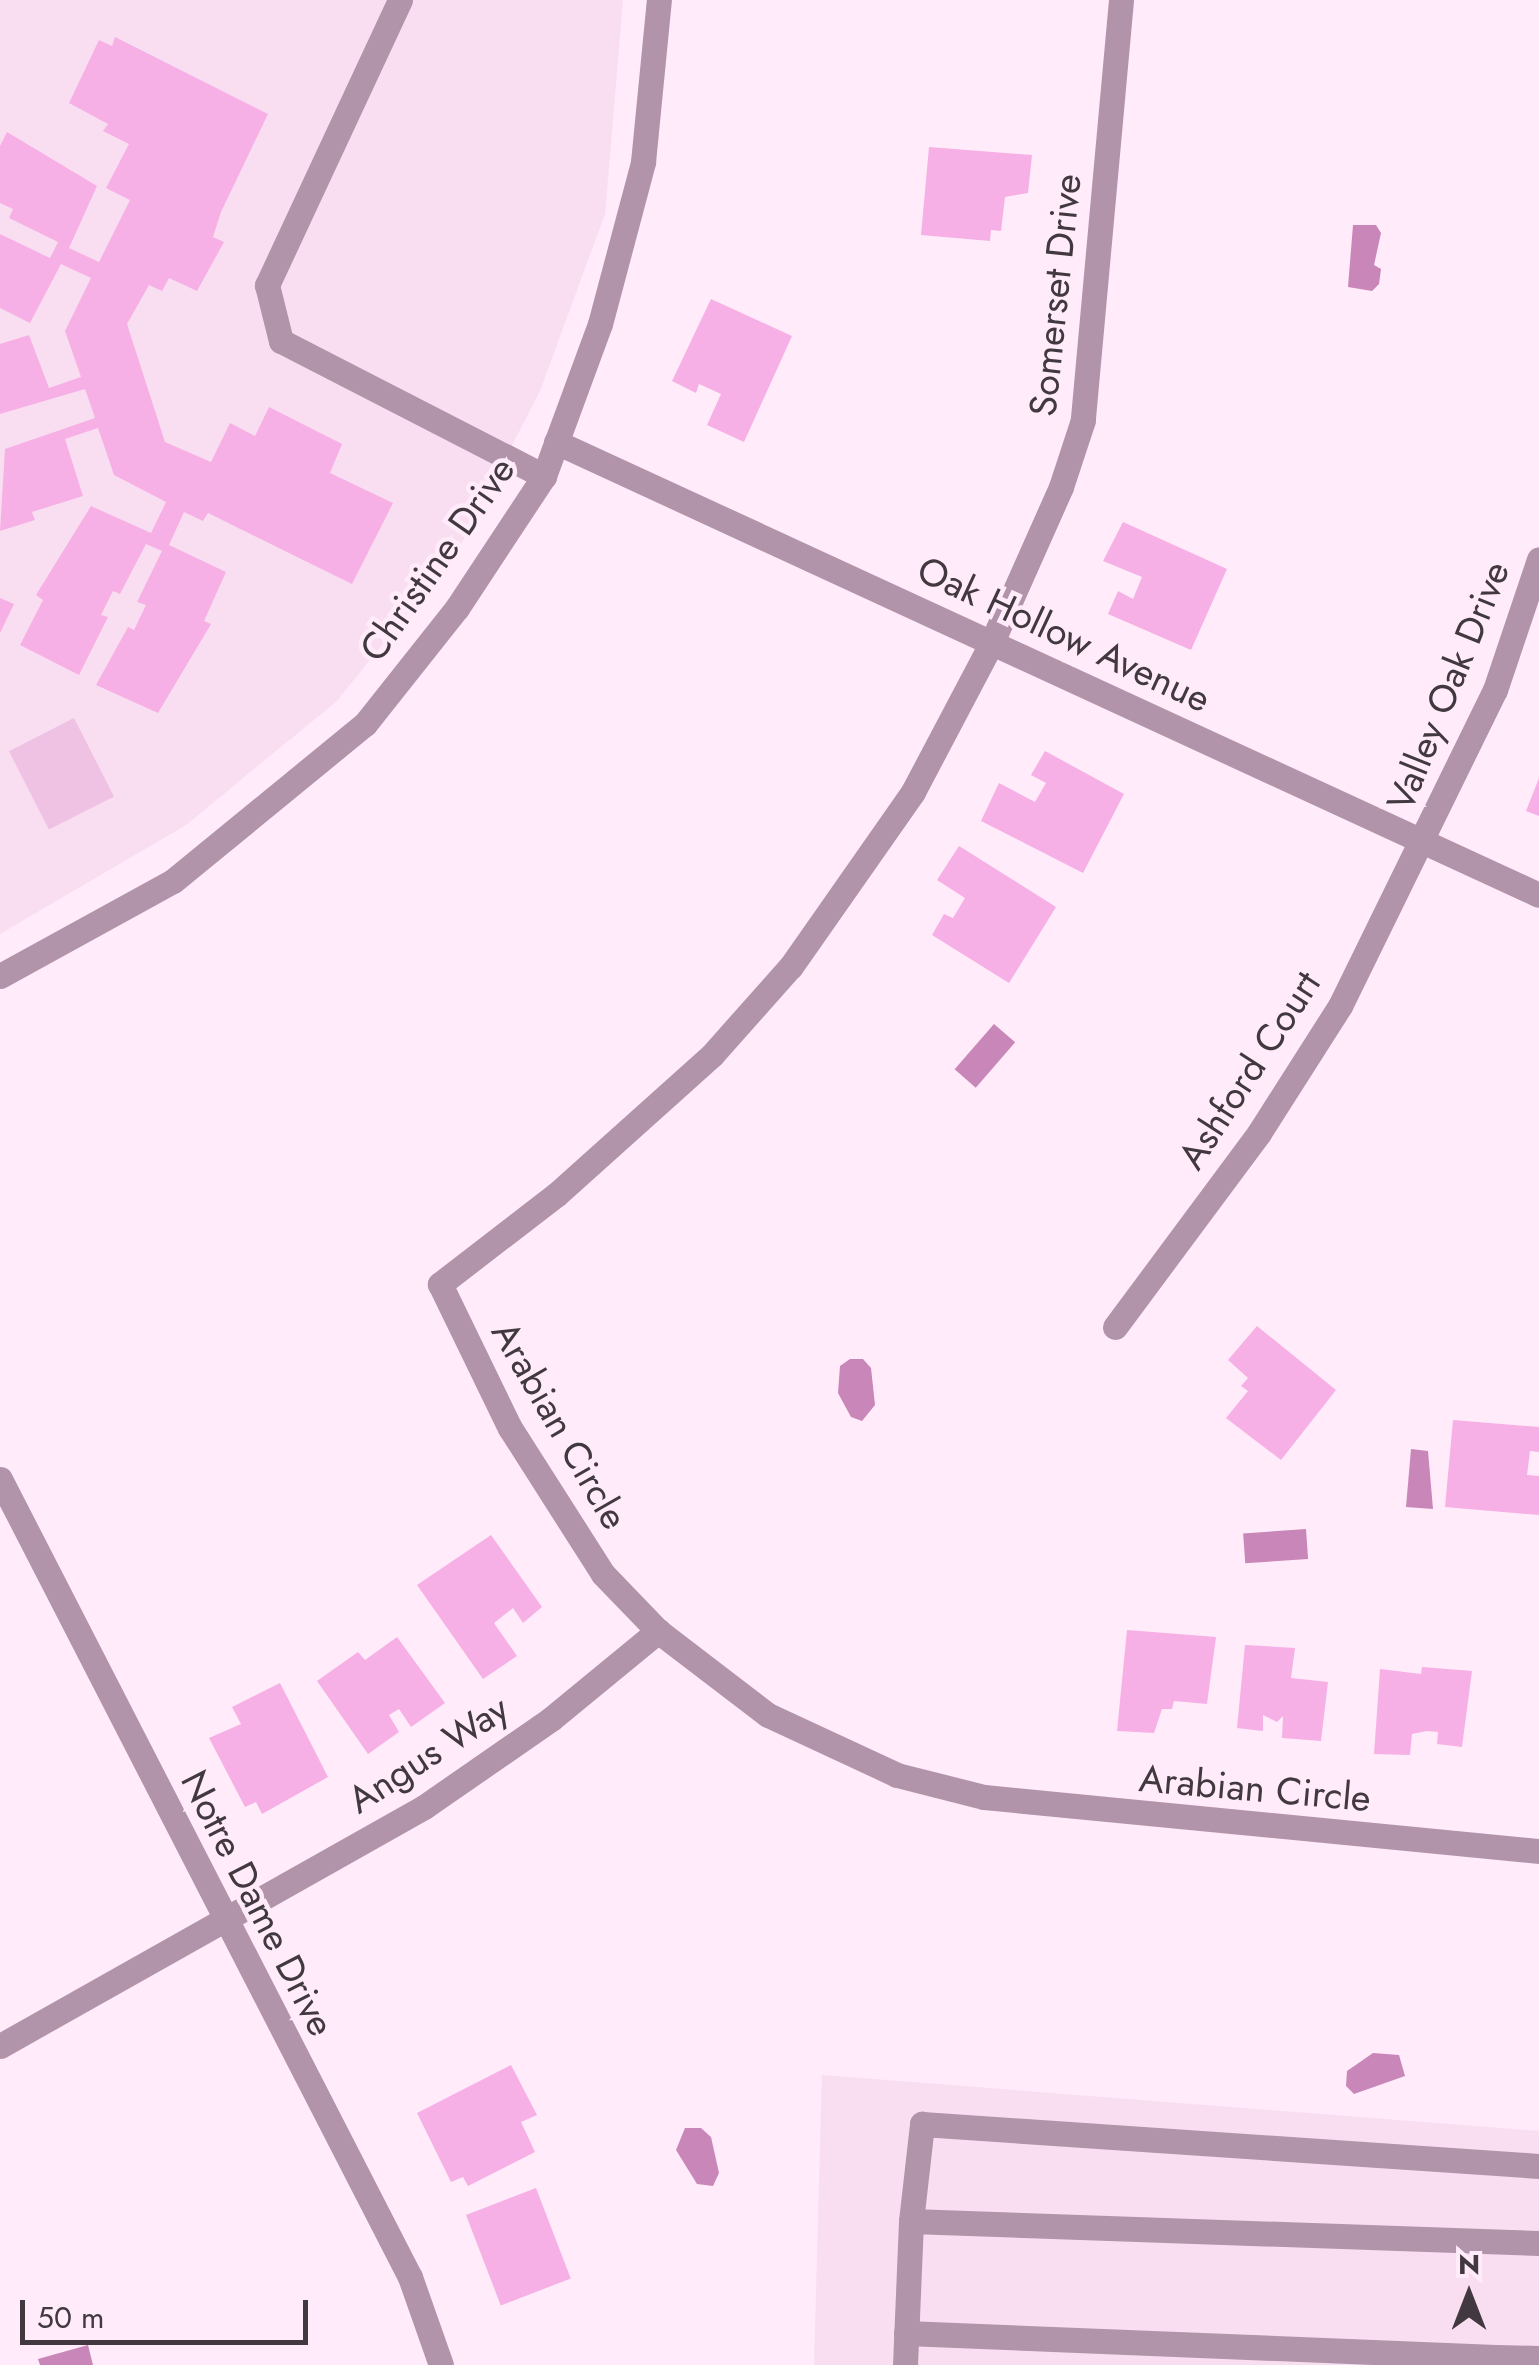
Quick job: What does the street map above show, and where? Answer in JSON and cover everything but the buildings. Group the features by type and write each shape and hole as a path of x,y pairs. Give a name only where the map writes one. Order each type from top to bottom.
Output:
{"street":[{"path":"400,0 267,285 280,341 544,476"},
{"name":"Christine Drive","path":"0,976 173,881 364,724 457,608 544,476 600,324 644,162 660,0"},
{"name":"Somerset Drive","path":"992,642 1061,487 1083,420 1121,0"},
{"name":"Oak Hollow Avenue","path":"556,442 1539,895"},
{"name":"Valley Oak Drive","path":"1426,842 1494,690 1539,559"},
{"name":"Arabian Circle","path":"992,642 913,792 791,966 712,1055 558,1194 440,1284 553,1503 603,1574 658,1632 768,1715 820,1742 896,1775 984,1797 1539,1851"},
{"name":"Ashford Court","path":"1115,1326 1269,1117 1340,1006 1426,842"},
{"name":"Notre Dame Drive","path":"0,1480 410,2277 441,2365"},
{"name":"Angus Way","path":"0,2046 424,1807 551,1719 658,1632"},
{"path":"905,2365 911,2222 922,2124 1539,2166"},
{"path":"911,2222 1539,2243"},
{"path":"906,2333 1496,2361 1539,2358"}],"shaded area":[{"path":"0,0 623,0 605,214 540,391 458,550 337,701 186,825 0,934"},
{"path":"1353,225 1376,225 1381,233 1374,265 1381,269 1379,284 1372,291 1348,287"},
{"path":"74,718 114,796 49,830 9,751"},
{"path":"994,1024 1015,1042 976,1088 955,1069"},
{"path":"850,1359 863,1359 871,1368 875,1405 862,1421 851,1417 838,1393 840,1366"},
{"path":"1411,1449 1428,1451 1433,1509 1406,1507"},
{"path":"1306,1529 1308,1559 1245,1563 1243,1533"},
{"path":"1373,2053 1399,2055 1405,2076 1354,2094 1346,2086 1347,2071"},
{"path":"822,2075 1539,2131 1539,2365 814,2365"},
{"path":"685,2128 701,2128 711,2137 719,2173 713,2186 697,2184 676,2150"},
{"path":"88,2345 93,2365 40,2365 38,2359"}]}
